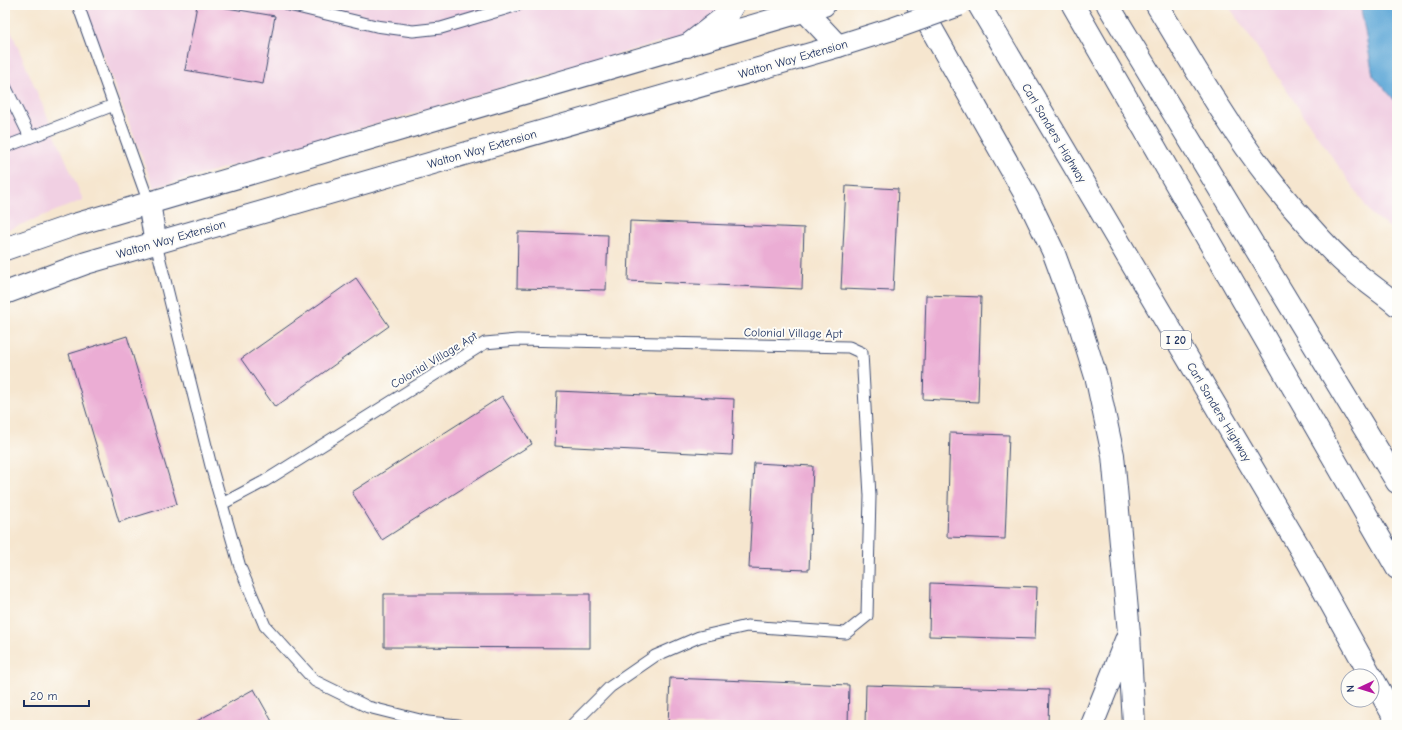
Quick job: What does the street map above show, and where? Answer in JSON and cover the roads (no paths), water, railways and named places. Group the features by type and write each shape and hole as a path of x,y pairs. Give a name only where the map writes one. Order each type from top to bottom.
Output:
{"main road":[{"path":"687,46 727,15 733,5"},
{"path":"918,5 1028,199 1053,250 1079,322 1097,380 1113,456 1129,633 1134,725"},
{"name":"Walton Way Extension","path":"5,292 86,263 838,46 892,29 959,5"},
{"name":"Carl Sanders Highway","path":"979,5 1308,562 1367,668"},
{"path":"1073,5 1397,568"},
{"path":"1108,5 1397,482"},
{"path":"1157,5 1215,101 1247,150 1272,183 1309,227 1356,273 1397,305"},
{"path":"5,249 74,225 687,46 810,7 838,46"},
{"path":"149,203 156,244"},
{"path":"1092,725 1129,633"},
{"name":"Carl Sanders Highway","path":"1380,691 1397,722"}],"lane":[{"path":"78,5 149,203"},
{"path":"289,5 376,26 413,31 441,28 495,8 518,5"},
{"path":"5,86 30,137"},
{"path":"5,147 114,105"},
{"path":"156,244 209,459 240,567 265,626 315,681 368,707 428,722 458,725"},
{"name":"Colonial Village Apt","path":"222,504 265,480 485,343 517,340 849,347 862,353 870,496 867,616 846,633 747,626 699,637 655,656 610,687 570,725"}],"water":[{"path":"1362,5 1397,5 1397,103 1373,75 1361,9"}]}
